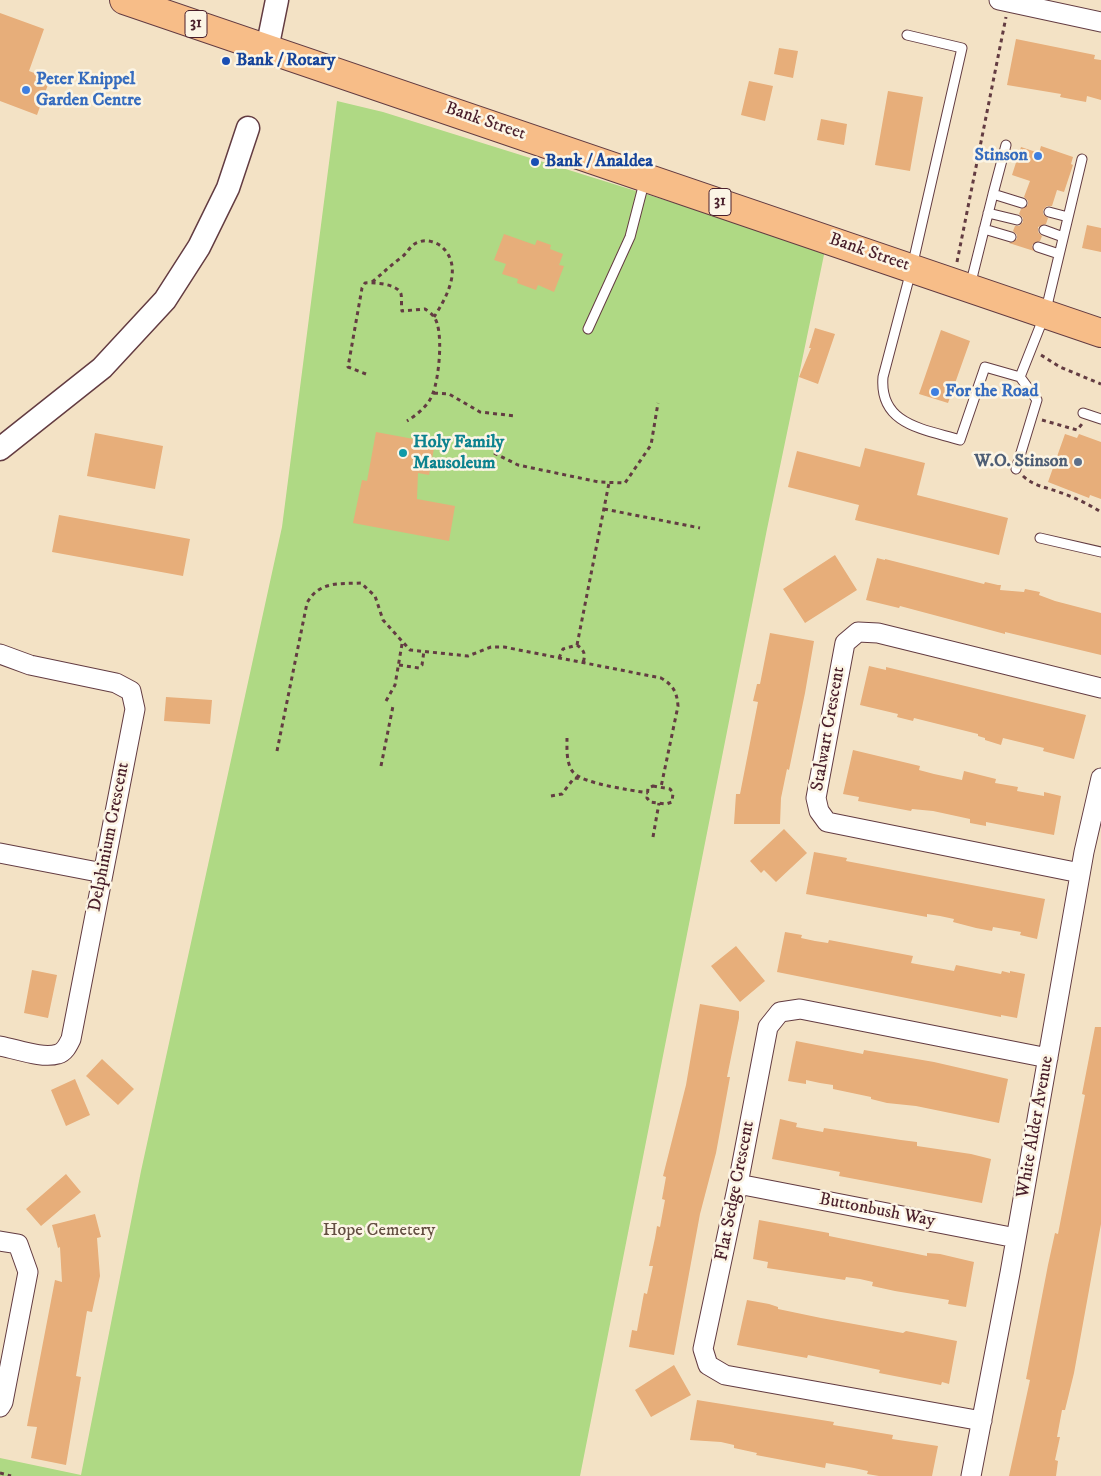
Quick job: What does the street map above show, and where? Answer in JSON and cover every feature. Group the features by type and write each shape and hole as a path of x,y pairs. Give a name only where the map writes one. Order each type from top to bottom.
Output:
{"main road":[{"name":"Bank Street","path":"124,0 1101,333"}],"street":[{"path":"267,49 277,0"},
{"path":"1004,1 1101,22"},
{"path":"0,449 102,368 164,300 200,247 228,188 248,128"},
{"name":"Stalwart Crescent","path":"1080,873 827,822 819,811 816,798 845,642 858,632 878,633 1101,688"},
{"name":"Delphinium Crescent","path":"0,654 30,665 116,683 131,691 135,709 71,1040 66,1049 58,1054 40,1054 0,1046"},
{"name":"White Alder Avenue","path":"971,1476 1016,1238 1080,873 1101,778"},
{"path":"0,853 103,872"},
{"name":"Flat Sedge Crescent","path":"982,1421 725,1375 708,1365 703,1349 738,1184 768,1026 780,1012 800,1009 1048,1058"},
{"name":"Buttonbush Way","path":"738,1184 1016,1238"},
{"path":"0,1241 18,1244 28,1272 3,1402 0,1407"}],"lane":[{"path":"907,35 962,48 912,267 883,377 882,391 886,404 896,416 910,424 960,440 985,367 1020,377 1037,400 1016,469"},
{"path":"961,285 984,229 1006,145"},
{"path":"1020,377 1045,314 1082,158"},
{"path":"588,329 630,237 646,177"},
{"path":"993,194 1022,204"},
{"path":"1049,212 1068,217"},
{"path":"988,213 1017,220"},
{"path":"984,229 1011,237"},
{"path":"1044,230 1063,237"},
{"path":"1038,247 1059,254"},
{"path":"1083,412 1101,419"},
{"path":"1040,538 1101,552"}],"path":[{"path":"961,285 1004,1"},
{"path":"372,282 394,261 420,242 430,241 438,244 447,252 452,266 452,279 449,292 434,317"},
{"path":"366,374 348,368 362,288 365,283 372,282 398,289 401,294 402,311 425,309 434,317 439,329 434,393 424,407 408,421"},
{"path":"1031,349 1060,367 1101,384"},
{"path":"434,393 449,394 480,412 516,416"},
{"path":"494,453 518,465 609,483 625,483 652,445 658,403"},
{"path":"1032,416 1077,430 1082,424 1092,427"},
{"path":"1016,469 1032,484 1087,503 1101,512"},
{"path":"577,645 609,483"},
{"path":"604,509 700,528"},
{"path":"277,750 307,603 318,589 330,584 361,583 375,596 384,620 410,650 468,656 491,647 504,647 661,678 674,688 678,706 661,787"},
{"path":"386,701 392,693 402,643"},
{"path":"559,658 562,649 577,645"},
{"path":"577,645 583,650 586,657 584,663"},
{"path":"399,665 419,668 422,665 424,651"},
{"path":"381,766 393,706"},
{"path":"567,738 569,764 574,773 585,780"},
{"path":"551,796 562,794 574,778 648,793"},
{"path":"653,786 661,787 670,788 673,793 672,802 666,804 650,802 648,788 653,786"},
{"path":"653,837 659,803"},
{"path":"0,1472 11,1476"}],"green space":[{"name":"Hope Cemetery","path":"337,101 383,112 825,250 767,529 580,1476 0,1476 0,1458 81,1475 141,1171 282,527"}],"building":[{"path":"0,13 44,29 29,71 50,79 37,115 0,101"},
{"path":"1016,39 1095,55 1094,59 1101,60 1101,100 1087,96 1086,102 1060,97 1061,94 1007,85"},
{"path":"779,48 798,51 793,78 774,74"},
{"path":"749,81 773,86 765,121 741,115"},
{"path":"888,91 923,97 910,171 875,165"},
{"path":"821,119 847,124 844,145 817,140"},
{"path":"1041,146 1073,157 1071,164 1073,165 1064,192 1057,190 1052,206 1047,206 1043,210 1043,214 1048,218 1046,224 1038,227 1038,232 1042,236 1040,241 1032,245 1034,251 1009,243 1017,239 1017,235 1013,231 1015,226 1019,226 1023,222 1023,218 1019,214 1021,209 1028,205 1028,201 1024,197 1030,181 1012,175 1021,147 1039,153"},
{"path":"1087,225 1101,228 1101,252 1082,248"},
{"path":"504,234 535,245 537,240 551,245 550,249 563,254 559,265 564,266 554,292 538,285 536,290 517,283 518,279 502,274 506,264 494,260"},
{"path":"815,328 835,334 818,384 799,377 811,348 809,348"},
{"path":"941,330 970,341 948,403 919,394"},
{"path":"376,432 435,443 429,475 418,473 417,499 455,506 449,541 353,523 362,480 367,481"},
{"path":"95,433 163,446 155,489 87,476"},
{"name":"W.O. Stinson","path":"1065,434 1077,438 1079,434 1101,442 1101,499 1090,495 1089,498 1048,482"},
{"path":"865,448 925,463 917,495 1008,518 999,555 855,520 859,505 788,487 797,451 860,467"},
{"path":"59,515 190,539 183,576 52,552"},
{"path":"835,555 857,590 805,623 783,589"},
{"path":"877,558 984,584 985,582 1001,585 1000,590 1024,592 1025,589 1040,592 1039,595 1055,601 1101,613 1101,655 1005,632 1005,634 900,606 899,608 866,600"},
{"path":"770,633 814,641 805,693 789,770 787,769 781,798 780,824 734,824 736,794 740,794 758,702 753,701 757,684 760,684"},
{"path":"869,666 886,670 886,667 1086,715 1074,759 1043,751 1044,748 1003,738 1001,745 985,740 985,738 978,736 978,734 914,718 913,721 897,717 898,714 860,705"},
{"path":"166,697 212,700 210,724 164,721"},
{"path":"853,750 920,766 919,770 934,774 962,780 964,771 996,779 995,783 1018,787 1017,791 1044,796 1044,792 1061,796 1054,835 986,822 986,826 970,823 970,819 933,811 912,809 911,811 858,801 859,797 843,794"},
{"path":"784,829 807,853 776,882 764,870 761,873 750,861"},
{"path":"814,852 847,858 846,861 1045,899 1037,939 1020,935 1021,932 993,927 992,931 976,928 953,922 954,919 940,916 927,914 927,917 806,894"},
{"path":"785,932 802,935 801,938 815,941 828,943 829,940 913,956 911,963 954,971 956,965 1001,974 1002,971 1010,973 1010,971 1025,974 1017,1018 1001,1015 1001,1017 777,972"},
{"path":"736,946 765,981 740,1002 711,966"},
{"path":"32,970 57,975 48,1018 24,1013"},
{"path":"700,1004 739,1011 739,1018 727,1077 730,1077 716,1153 700,1214 674,1355 629,1347 632,1330 637,1331 644,1293 647,1294 653,1266 649,1266 657,1226 660,1227 665,1200 662,1199 666,1177 663,1176 686,1085"},
{"path":"1095,1027 1101,1027 1101,1224 1074,1373 1065,1410 1062,1410 1057,1437 1060,1437 1055,1460 1058,1461 1056,1476 1009,1476 1030,1380 1026,1379 1048,1265 1055,1233 1058,1234 1085,1095 1082,1094"},
{"path":"796,1041 863,1054 864,1050 934,1062 1008,1079 999,1123 916,1106 887,1103 871,1099 871,1097 833,1089 833,1085 806,1080 806,1084 788,1081"},
{"path":"102,1059 134,1089 118,1105 86,1076"},
{"path":"75,1079 90,1115 66,1126 51,1090"},
{"path":"780,1119 797,1123 796,1127 823,1132 824,1128 917,1142 917,1146 991,1159 982,1203 839,1176 840,1172 772,1159"},
{"path":"66,1174 81,1192 41,1226 26,1209"},
{"path":"95,1214 101,1237 97,1238 100,1276 92,1312 87,1311 76,1376 81,1377 66,1465 31,1458 37,1427 27,1426 55,1280 62,1282 60,1247 58,1248 52,1225"},
{"path":"759,1220 829,1233 829,1236 927,1256 927,1253 940,1254 974,1262 966,1307 948,1304 949,1300 872,1286 873,1282 860,1279 846,1277 845,1280 767,1268 768,1262 753,1259"},
{"path":"747,1300 821,1318 957,1341 949,1384 942,1382 941,1385 879,1373 880,1370 808,1355 807,1358 737,1345"},
{"path":"674,1365 691,1395 651,1417 635,1390"},
{"path":"697,1400 834,1422 833,1425 893,1435 892,1439 938,1446 932,1476 879,1476 867,1474 868,1471 826,1463 825,1468 756,1455 757,1453 734,1448 734,1445 721,1442 690,1440"}],"place":[{"name":"Bank / Rotary","path":"226,61"},
{"name":"Peter Knippel Garden Centre","path":"26,90"},
{"name":"Stinson","path":"1038,156"},
{"name":"Bank / Analdea","path":"535,162"},
{"name":"For the Road","path":"935,392"},
{"name":"Holy Family Mausoleum","path":"403,453"},
{"name":"W.O. Stinson","path":"1078,462"}]}
